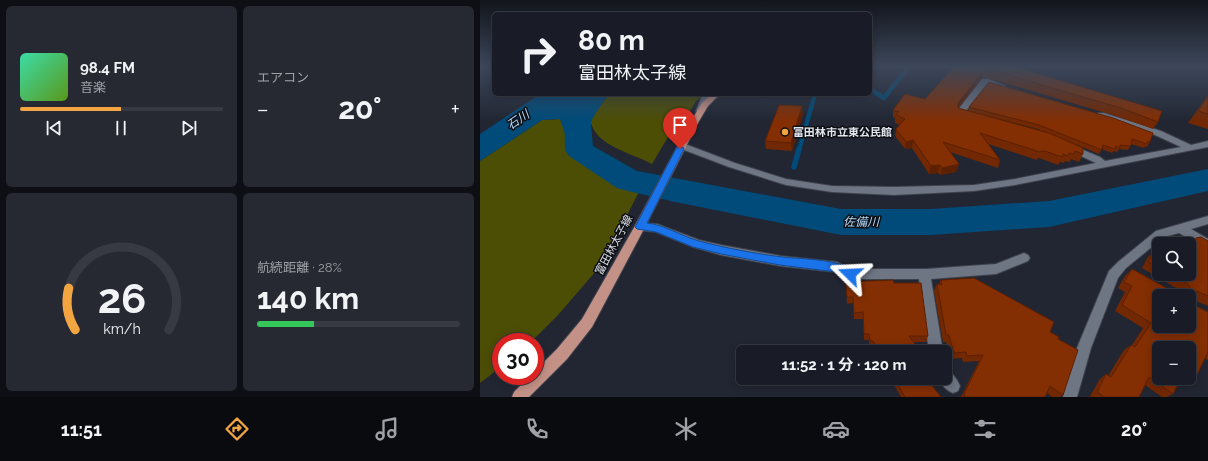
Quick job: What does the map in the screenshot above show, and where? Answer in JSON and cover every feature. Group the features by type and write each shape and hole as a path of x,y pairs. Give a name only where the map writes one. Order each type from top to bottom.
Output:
{"main road":[{"name":"富田林太子線","path":"519,397 562,354 587,323 647,214 700,112 714,96"}],"street":[{"path":"973,117 960,113 981,85"},
{"path":"995,85 1012,90"},
{"path":"700,112 705,96"},
{"path":"1089,112 1130,123 1189,148"},
{"path":"1060,143 1097,159 1103,165"},
{"path":"681,148 786,182 832,189 928,191 974,188 1053,176 1208,144"},
{"path":"1071,396 1097,312 1113,275 1122,265 1160,234 1208,220"},
{"path":"640,227 657,228 697,244 721,250 780,261 837,267 850,274 924,274 996,269 1024,258"},
{"path":"1180,228 1208,245"},
{"path":"1122,265 1136,272"},
{"path":"924,274 935,345"}],"shaded area":[{"path":"607,96 702,96 696,101 684,121 671,132 652,164 615,148 606,142 593,128 590,119"},
{"path":"560,119 577,159 626,185 642,186 602,264 558,315 540,333 492,333 492,374 480,383 480,161 542,120"}],"water":[{"name":"石川","path":"537,96 608,96 595,113 592,120 587,135 587,150 632,177 645,180 642,186 626,185 573,157 560,119 542,120 480,161 480,134"}],"building":[{"path":"938,85 973,85 958,103 958,108 1049,133 1083,148 1083,154 1075,151 1074,154 1069,153 1068,156 1063,154 1062,157 1045,151 1040,152 980,133 1000,160 943,142 959,164 942,168 940,165 931,166 913,140 906,142 896,129 905,119 896,115 899,112 893,110 905,94 925,99"},
{"path":"987,85 998,85 1113,118 1153,133 1150,142 1148,141 1147,144 1132,139 1131,146 1120,145 1120,148 1116,146 1115,149 1103,145 1102,150 1039,125 969,107"},
{"path":"1041,85 1074,85 1162,111 1158,122 1121,108"},
{"path":"1208,96 1208,114 1198,111"},
{"name":"富田林市立東公民館","path":"779,105 802,106 791,143 765,141"},
{"path":"1201,237 1208,241 1208,296 1196,291 1196,289 1191,289 1188,284 1183,281 1196,281 1196,238"},
{"path":"1152,256 1152,264 1148,262"},
{"path":"1132,269 1168,289 1152,289 1152,333 1196,333 1196,306 1208,312 1208,352 1197,375 1196,341 1152,341 1152,379 1149,377 1139,397 1104,397 1097,392 1106,374 1111,377 1131,345 1135,347 1151,323 1122,305 1132,286 1124,282"},
{"path":"974,278 1054,322 1050,332 1059,337 1058,339 1078,350 1063,395 1050,386 1045,397 965,397 964,394 983,355 967,356 966,352 954,353 949,335 946,335 937,284 942,285 941,280"},
{"path":"893,280 894,283 921,283 928,336 909,336 916,345 875,345 873,341 870,341 869,334 864,334 863,312 854,313 853,297 847,297 846,282"},
{"path":"898,385 932,385 941,397 905,397"},
{"path":"1160,385 1178,385 1173,394"}],"waterway":[{"path":"872,90 884,98 895,85"},
{"name":"佐備川","path":"576,96 579,150 628,180 675,191 841,222 931,222 1049,214 1208,180"},
{"path":"799,150 814,96"},
{"path":"794,167 799,149"}],"place":[{"name":"富田林市立東公民館","path":"785,132"}],"route":[{"path":"680,149 640,227 657,228 697,244 721,250 805,265 837,267 850,274"}]}
